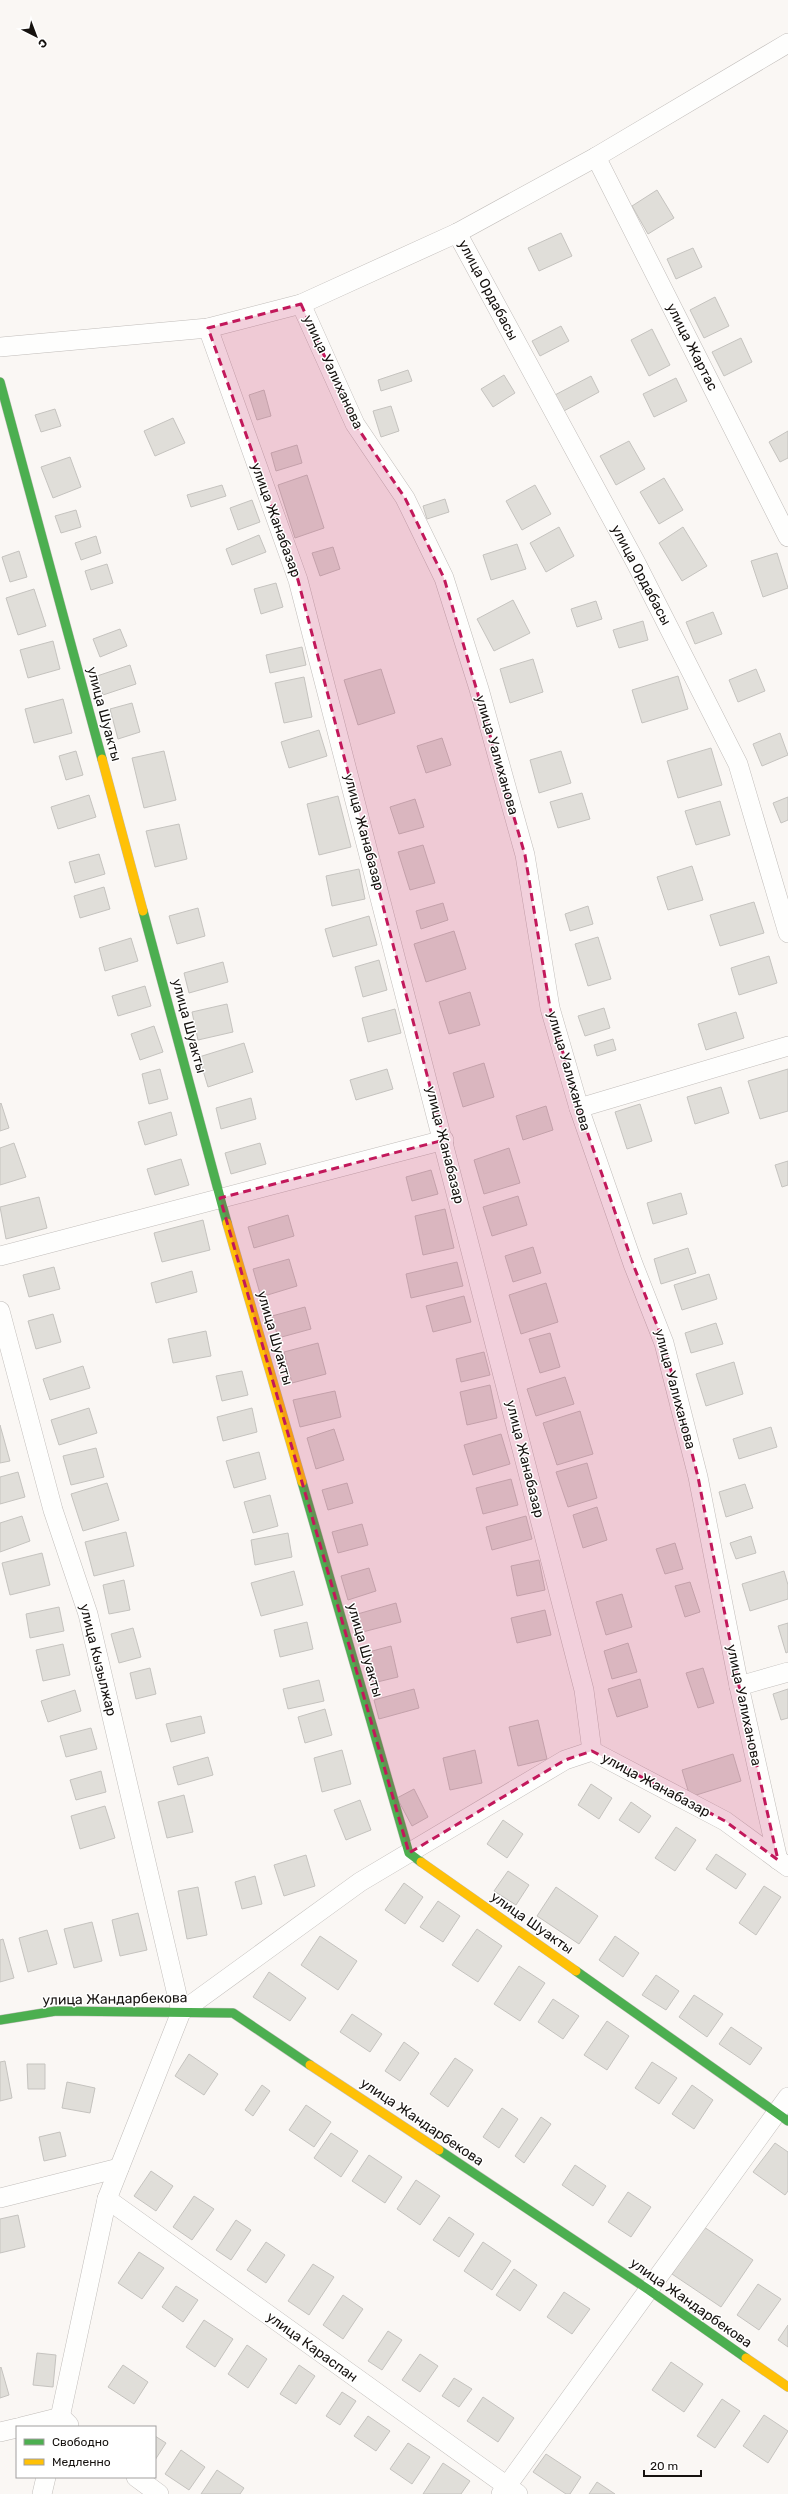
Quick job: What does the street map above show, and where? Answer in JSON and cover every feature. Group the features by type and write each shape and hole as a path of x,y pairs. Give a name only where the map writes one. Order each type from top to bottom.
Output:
{"street":[{"path":"0,347 208,328 301,304 457,233 596,156 788,44"},
{"name":"улица Жартас","path":"596,156 788,537"},
{"name":"улица Ордабасы","path":"457,233 636,563 738,764 788,933"},
{"name":"улица Уалиханова","path":"301,304 355,424 405,498 444,578 479,689 525,855 550,1008 578,1108 632,1264 664,1343 698,1477 739,1686 783,1864"},
{"name":"улица Жанабазар","path":"208,328 298,580 444,1140 584,1690 592,1751 725,1821 783,1864"},
{"name":"улица Шуакты","path":"0,382 220,1198 409,1853 782,2117"},
{"path":"578,1108 788,1046"},
{"path":"0,1256 444,1140"},
{"name":"улица Кызылжар","path":"0,1311 53,1510 88,1614 181,2012"},
{"path":"739,1686 788,1672"},
{"path":"35,2426 64,2424 107,2199 181,2012 360,1882 565,1760 592,1751"},
{"name":"улица Жандарбекова","path":"0,2020 56,2011 233,2013 649,2290 788,2387"},
{"path":"508,2492 649,2290 782,2117 788,2097"},
{"path":"0,2198 118,2168"},
{"name":"улица Караспан","path":"107,2199 508,2492"},
{"path":"0,2432 16,2428"},
{"path":"42,2494 46,2478"},
{"path":"137,2478 159,2494"}],"highlighted area":[{"path":"301,304 355,424 405,498 444,578 525,855 550,1008 579,1108 633,1264 664,1343 698,1477 739,1686 778,1860 725,1821 592,1751 565,1760 409,1853 220,1198 444,1140 298,580 208,328"}],"building":[{"path":"657,190 674,218 648,234 632,206"},
{"path":"561,233 572,256 539,271 528,248"},
{"path":"693,248 702,267 676,279 667,259"},
{"path":"715,297 729,326 704,338 690,310"},
{"path":"561,326 569,341 540,356 532,341"},
{"path":"652,329 670,365 649,376 631,340"},
{"path":"741,338 752,362 724,376 712,352"},
{"path":"408,370 412,381 381,391 378,380"},
{"path":"504,375 515,393 493,407 481,389"},
{"path":"591,376 599,392 562,412 553,396"},
{"path":"676,378 687,401 654,417 643,394"},
{"path":"264,390 271,416 257,420 249,395"},
{"path":"391,406 399,431 381,437 373,411"},
{"path":"55,409 61,426 41,432 35,415"},
{"path":"173,418 185,443 155,456 144,431"},
{"path":"788,431 788,458 780,462 769,442"},
{"path":"629,441 645,469 616,485 600,456"},
{"path":"297,445 302,463 276,471 271,453"},
{"path":"70,457 81,487 53,498 41,467"},
{"path":"307,475 324,528 295,538 278,485"},
{"path":"664,478 683,510 659,524 640,492"},
{"path":"222,485 226,496 191,507 187,495"},
{"path":"535,485 551,514 522,530 506,501"},
{"path":"445,499 449,512 427,519 423,506"},
{"path":"252,500 260,522 238,530 230,508"},
{"path":"76,510 81,527 61,533 55,516"},
{"path":"559,527 574,556 546,572 530,543"},
{"path":"683,527 707,566 682,581 659,543"},
{"path":"259,535 266,552 232,565 226,549"},
{"path":"96,536 101,553 81,560 75,543"},
{"path":"517,544 526,569 491,580 483,555"},
{"path":"333,547 340,569 320,576 312,553"},
{"path":"19,551 27,577 10,582 2,557"},
{"path":"777,553 788,588 763,597 751,561"},
{"path":"107,564 113,583 91,590 85,571"},
{"path":"276,583 283,607 261,614 254,589"},
{"path":"34,589 46,626 18,635 6,598"},
{"path":"513,600 530,633 494,651 477,619"},
{"path":"596,601 602,619 577,627 571,609"},
{"path":"713,612 722,634 695,644 686,622"},
{"path":"643,621 648,640 619,648 613,630"},
{"path":"120,629 127,646 100,657 93,639"},
{"path":"53,641 60,669 28,678 20,650"},
{"path":"302,647 306,665 270,673 266,655"},
{"path":"533,659 543,692 510,703 500,669"},
{"path":"130,665 136,684 103,695 97,676"},
{"path":"381,669 395,713 358,725 344,680"},
{"path":"756,669 765,691 738,702 729,680"},
{"path":"678,676 688,709 642,723 632,690"},
{"path":"304,677 312,717 284,723 275,683"},
{"path":"63,699 72,733 34,743 25,709"},
{"path":"132,703 140,732 118,739 110,709"},
{"path":"319,730 327,756 289,768 281,742"},
{"path":"780,733 788,755 762,766 753,744"},
{"path":"442,738 451,765 426,773 417,746"},
{"path":"711,748 722,785 678,798 667,761"},
{"path":"76,751 83,775 66,780 59,756"},
{"path":"164,751 176,800 144,808 132,758"},
{"path":"561,751 571,783 539,793 530,760"},
{"path":"582,793 590,819 558,828 550,802"},
{"path":"89,795 96,817 58,829 51,807"},
{"path":"338,796 351,847 319,855 307,804"},
{"path":"788,797 788,820 781,823 773,803"},
{"path":"415,799 424,827 399,834 390,807"},
{"path":"720,801 730,835 696,845 685,811"},
{"path":"179,824 187,859 155,867 146,831"},
{"path":"423,845 435,883 410,890 398,852"},
{"path":"99,854 105,874 75,883 69,862"},
{"path":"692,866 703,900 668,910 657,877"},
{"path":"359,869 365,899 332,906 326,876"},
{"path":"104,887 110,909 80,918 74,896"},
{"path":"754,902 764,933 720,946 710,915"},
{"path":"443,903 448,920 421,929 416,911"},
{"path":"588,906 593,924 570,931 565,914"},
{"path":"198,908 205,936 177,944 169,916"},
{"path":"369,916 377,945 333,957 325,929"},
{"path":"454,931 466,969 426,982 414,944"},
{"path":"598,937 611,979 588,986 575,944"},
{"path":"131,938 138,961 105,971 99,948"},
{"path":"769,956 777,983 739,995 731,968"},
{"path":"379,960 387,990 363,997 355,967"},
{"path":"223,962 228,982 189,993 184,973"},
{"path":"145,986 151,1006 118,1016 112,996"},
{"path":"470,992 480,1025 449,1034 439,1002"},
{"path":"227,1004 233,1032 198,1040 192,1012"},
{"path":"604,1008 610,1028 585,1036 578,1016"},
{"path":"395,1009 401,1033 368,1042 362,1018"},
{"path":"736,1012 744,1038 706,1050 698,1024"},
{"path":"154,1026 163,1052 140,1060 131,1034"},
{"path":"613,1039 616,1050 597,1056 594,1045"},
{"path":"244,1043 253,1072 208,1087 199,1057"},
{"path":"484,1063 494,1097 463,1107 453,1073"},
{"path":"160,1069 168,1099 149,1104 142,1074"},
{"path":"387,1069 393,1089 356,1100 350,1080"},
{"path":"788,1069 788,1111 760,1119 748,1081"},
{"path":"721,1087 729,1113 695,1124 687,1097"},
{"path":"251,1098 256,1119 221,1129 216,1108"},
{"path":"1,1103 9,1128 0,1131 0,1104"},
{"path":"640,1104 652,1141 627,1149 615,1112"},
{"path":"546,1106 553,1130 523,1140 516,1116"},
{"path":"171,1112 177,1135 145,1145 138,1122"},
{"path":"14,1143 26,1177 0,1185 0,1148"},
{"path":"260,1143 266,1164 231,1174 225,1153"},
{"path":"509,1148 520,1183 484,1194 474,1160"},
{"path":"181,1159 189,1185 155,1195 147,1169"},
{"path":"788,1161 788,1185 782,1187 775,1165"},
{"path":"431,1170 438,1194 412,1201 406,1177"},
{"path":"681,1193 687,1214 653,1224 647,1203"},
{"path":"518,1196 527,1225 492,1236 483,1207"},
{"path":"39,1197 47,1228 6,1239 0,1207"},
{"path":"445,1209 454,1248 423,1255 415,1216"},
{"path":"288,1215 294,1236 254,1248 248,1227"},
{"path":"203,1220 210,1250 162,1262 154,1233"},
{"path":"533,1247 541,1273 513,1282 505,1256"},
{"path":"688,1248 696,1273 661,1284 654,1259"},
{"path":"289,1259 297,1286 261,1297 253,1269"},
{"path":"457,1262 463,1286 411,1298 406,1274"},
{"path":"54,1267 60,1289 29,1297 23,1275"},
{"path":"192,1271 197,1292 156,1303 151,1283"},
{"path":"709,1274 717,1299 682,1310 674,1285"},
{"path":"546,1283 558,1322 521,1334 509,1295"},
{"path":"464,1296 471,1322 433,1332 426,1306"},
{"path":"305,1307 311,1329 278,1338 272,1316"},
{"path":"53,1314 61,1342 36,1349 28,1321"},
{"path":"716,1323 723,1344 691,1353 685,1333"},
{"path":"206,1331 211,1356 173,1363 168,1339"},
{"path":"550,1333 560,1367 540,1373 529,1339"},
{"path":"318,1343 326,1374 292,1383 284,1352"},
{"path":"484,1352 490,1375 461,1382 456,1359"},
{"path":"734,1362 743,1394 706,1406 696,1374"},
{"path":"83,1366 90,1388 50,1400 43,1379"},
{"path":"242,1371 248,1395 222,1401 216,1376"},
{"path":"565,1377 574,1404 536,1416 527,1389"},
{"path":"490,1385 497,1418 467,1425 460,1392"},
{"path":"335,1391 341,1417 300,1427 293,1400"},
{"path":"89,1408 97,1433 59,1445 51,1420"},
{"path":"252,1408 257,1432 223,1441 217,1417"},
{"path":"580,1411 593,1454 557,1465 543,1423"},
{"path":"0,1425 10,1461 0,1463"},
{"path":"771,1427 777,1447 739,1459 733,1439"},
{"path":"334,1429 344,1460 316,1469 307,1438"},
{"path":"501,1434 510,1464 473,1475 464,1445"},
{"path":"96,1448 104,1477 71,1485 63,1456"},
{"path":"259,1452 266,1479 234,1488 226,1461"},
{"path":"587,1463 597,1498 568,1507 556,1472"},
{"path":"18,1472 25,1497 0,1504 0,1477"},
{"path":"511,1479 518,1505 483,1514 476,1488"},
{"path":"107,1483 119,1520 83,1531 71,1494"},
{"path":"347,1483 353,1503 328,1510 322,1490"},
{"path":"745,1484 753,1508 726,1517 719,1492"},
{"path":"270,1495 278,1526 253,1533 244,1502"},
{"path":"597,1507 607,1540 583,1548 573,1515"},
{"path":"22,1516 30,1541 0,1552 0,1523"},
{"path":"526,1516 532,1539 492,1550 486,1527"},
{"path":"362,1524 368,1545 338,1553 332,1532"},
{"path":"126,1532 134,1566 94,1576 85,1542"},
{"path":"288,1533 292,1557 255,1565 251,1540"},
{"path":"751,1536 756,1553 736,1559 730,1543"},
{"path":"675,1543 683,1569 665,1574 656,1549"},
{"path":"42,1553 50,1585 10,1595 2,1563"},
{"path":"539,1560 545,1590 517,1596 511,1566"},
{"path":"369,1568 376,1591 348,1600 341,1576"},
{"path":"294,1571 303,1605 261,1616 251,1583"},
{"path":"784,1571 788,1585 788,1599 750,1611 742,1584"},
{"path":"124,1580 130,1610 109,1614 103,1585"},
{"path":"690,1582 700,1612 685,1617 675,1586"},
{"path":"622,1594 632,1627 606,1635 596,1602"},
{"path":"396,1603 401,1622 359,1633 354,1615"},
{"path":"59,1607 64,1631 30,1638 26,1614"},
{"path":"545,1610 551,1635 517,1643 511,1618"},
{"path":"307,1622 313,1649 280,1657 274,1630"},
{"path":"788,1623 788,1652 786,1653 778,1626"},
{"path":"133,1628 141,1657 119,1663 111,1634"},
{"path":"628,1643 637,1672 612,1679 604,1651"},
{"path":"63,1644 70,1675 43,1681 36,1650"},
{"path":"391,1646 398,1677 373,1683 365,1653"},
{"path":"150,1668 156,1694 136,1699 130,1673"},
{"path":"703,1668 714,1703 698,1708 686,1673"},
{"path":"640,1679 648,1707 617,1717 608,1689"},
{"path":"319,1680 324,1701 288,1709 283,1689"},
{"path":"414,1689 419,1708 379,1719 374,1700"},
{"path":"788,1689 788,1718 781,1720 773,1694"},
{"path":"75,1690 81,1711 48,1722 41,1701"},
{"path":"325,1709 332,1735 305,1743 298,1717"},
{"path":"201,1716 205,1733 171,1742 166,1724"},
{"path":"538,1720 547,1759 518,1766 509,1727"},
{"path":"91,1728 97,1749 66,1757 60,1736"},
{"path":"342,1750 351,1784 322,1792 314,1758"},
{"path":"475,1750 482,1783 450,1790 443,1758"},
{"path":"733,1754 741,1781 690,1797 682,1770"},
{"path":"208,1757 213,1775 178,1785 173,1767"},
{"path":"101,1771 106,1792 76,1800 70,1780"},
{"path":"591,1784 612,1798 599,1819 578,1805"},
{"path":"414,1789 428,1817 412,1826 397,1798"},
{"path":"184,1795 193,1832 167,1838 158,1802"},
{"path":"360,1800 371,1830 346,1840 334,1810"},
{"path":"631,1802 651,1816 639,1833 619,1820"},
{"path":"105,1806 115,1838 80,1849 71,1816"},
{"path":"503,1820 523,1834 507,1858 487,1844"},
{"path":"676,1827 696,1840 675,1871 655,1858"},
{"path":"716,1854 746,1874 736,1889 706,1869"},
{"path":"306,1855 315,1886 284,1896 274,1865"},
{"path":"508,1871 529,1885 516,1905 494,1891"},
{"path":"255,1876 262,1904 242,1909 235,1882"},
{"path":"404,1883 423,1897 405,1924 385,1910"},
{"path":"764,1886 781,1897 756,1935 739,1923"},
{"path":"198,1887 207,1935 187,1939 178,1891"},
{"path":"556,1887 598,1916 579,1944 537,1916"},
{"path":"438,1901 460,1916 443,1942 420,1927"},
{"path":"138,1913 147,1950 120,1956 112,1920"},
{"path":"92,1922 102,1961 74,1968 64,1929"},
{"path":"477,1929 502,1946 478,1982 452,1965"},
{"path":"47,1930 57,1964 28,1972 19,1938"},
{"path":"320,1936 357,1961 338,1990 301,1965"},
{"path":"615,1936 639,1953 623,1977 599,1960"},
{"path":"3,1939 14,1978 0,1982 0,1940"},
{"path":"519,1966 545,1983 520,2021 494,2004"},
{"path":"269,1972 306,1998 290,2021 253,1997"},
{"path":"656,1975 679,1991 666,2010 642,1995"},
{"path":"694,1995 723,2014 707,2037 679,2017"},
{"path":"553,1999 579,2016 563,2039 538,2022"},
{"path":"352,2014 382,2034 370,2052 340,2032"},
{"path":"607,2021 629,2036 607,2070 584,2055"},
{"path":"731,2027 762,2048 750,2065 719,2044"},
{"path":"404,2042 419,2053 400,2081 385,2071"},
{"path":"189,2054 218,2074 204,2095 175,2076"},
{"path":"455,2058 473,2070 448,2107 430,2094"},
{"path":"5,2061 12,2098 0,2101 0,2062"},
{"path":"652,2062 677,2078 659,2104 635,2088"},
{"path":"27,2064 45,2064 45,2089 28,2089"},
{"path":"67,2082 95,2088 90,2113 62,2108"},
{"path":"262,2085 270,2091 253,2116 245,2110"},
{"path":"692,2085 713,2100 694,2129 672,2114"},
{"path":"306,2105 331,2122 314,2147 289,2130"},
{"path":"502,2108 518,2119 499,2148 483,2137"},
{"path":"541,2117 551,2124 524,2163 515,2156"},
{"path":"60,2132 66,2156 44,2161 39,2137"},
{"path":"331,2133 358,2151 341,2177 314,2158"},
{"path":"775,2143 788,2152 788,2191 785,2195 753,2172"},
{"path":"369,2155 402,2177 385,2203 352,2181"},
{"path":"575,2165 606,2186 593,2206 562,2185"},
{"path":"151,2171 173,2186 156,2211 134,2196"},
{"path":"416,2180 440,2196 420,2225 397,2209"},
{"path":"628,2192 651,2207 631,2237 608,2222"},
{"path":"194,2196 214,2209 192,2240 173,2227"},
{"path":"18,2215 25,2247 0,2253 0,2219"},
{"path":"449,2217 474,2234 459,2257 433,2240"},
{"path":"236,2220 251,2230 231,2260 216,2250"},
{"path":"704,2227 753,2260 721,2307 672,2274"},
{"path":"266,2242 285,2255 266,2283 247,2270"},
{"path":"483,2242 511,2261 492,2290 464,2271"},
{"path":"139,2252 164,2268 142,2299 118,2283"},
{"path":"313,2264 334,2277 309,2315 288,2301"},
{"path":"514,2269 537,2285 520,2311 496,2295"},
{"path":"758,2284 781,2299 759,2330 737,2315"},
{"path":"176,2286 198,2300 183,2322 162,2307"},
{"path":"564,2292 590,2309 572,2334 547,2317"},
{"path":"343,2295 363,2309 343,2339 323,2325"},
{"path":"204,2320 233,2339 215,2367 186,2347"},
{"path":"788,2325 788,2347 778,2340"},
{"path":"388,2331 402,2340 382,2370 368,2361"},
{"path":"247,2345 267,2359 248,2388 228,2374"},
{"path":"37,2353 56,2355 53,2387 33,2385"},
{"path":"420,2354 438,2366 420,2392 402,2380"},
{"path":"671,2362 703,2384 684,2412 652,2390"},
{"path":"123,2365 148,2382 134,2404 108,2387"},
{"path":"299,2365 315,2376 296,2404 280,2394"},
{"path":"1,2367 9,2395 0,2398 0,2368"},
{"path":"454,2378 472,2389 459,2407 442,2396"},
{"path":"342,2392 356,2401 340,2425 326,2416"},
{"path":"483,2397 514,2418 498,2442 467,2421"},
{"path":"722,2399 740,2411 715,2448 697,2436"},
{"path":"764,2415 788,2431 768,2463 743,2446"},
{"path":"368,2416 390,2431 376,2451 354,2436"},
{"path":"156,2437 166,2443 156,2458"},
{"path":"408,2443 430,2457 412,2484 390,2469"},
{"path":"181,2450 205,2467 189,2490 165,2474"},
{"path":"546,2454 581,2477 570,2494 566,2494 533,2472"},
{"path":"443,2463 470,2481 461,2494 423,2494"},
{"path":"217,2470 244,2488 240,2494 201,2494"},
{"path":"597,2482 615,2494 589,2494"}],"traffic: fast":[{"path":"0,382 102,759"},
{"path":"143,911 227,1223"},
{"path":"302,1482 409,1853 421,1862"},
{"path":"576,1971 788,2121"},
{"path":"0,2020 56,2011 233,2013 310,2065"},
{"path":"439,2150 649,2290 746,2358"}],"traffic: slow":[{"path":"102,759 143,911"},
{"path":"227,1223 302,1482"},
{"path":"421,1862 576,1971"},
{"path":"310,2065 439,2150"},
{"path":"746,2358 788,2387"}]}
